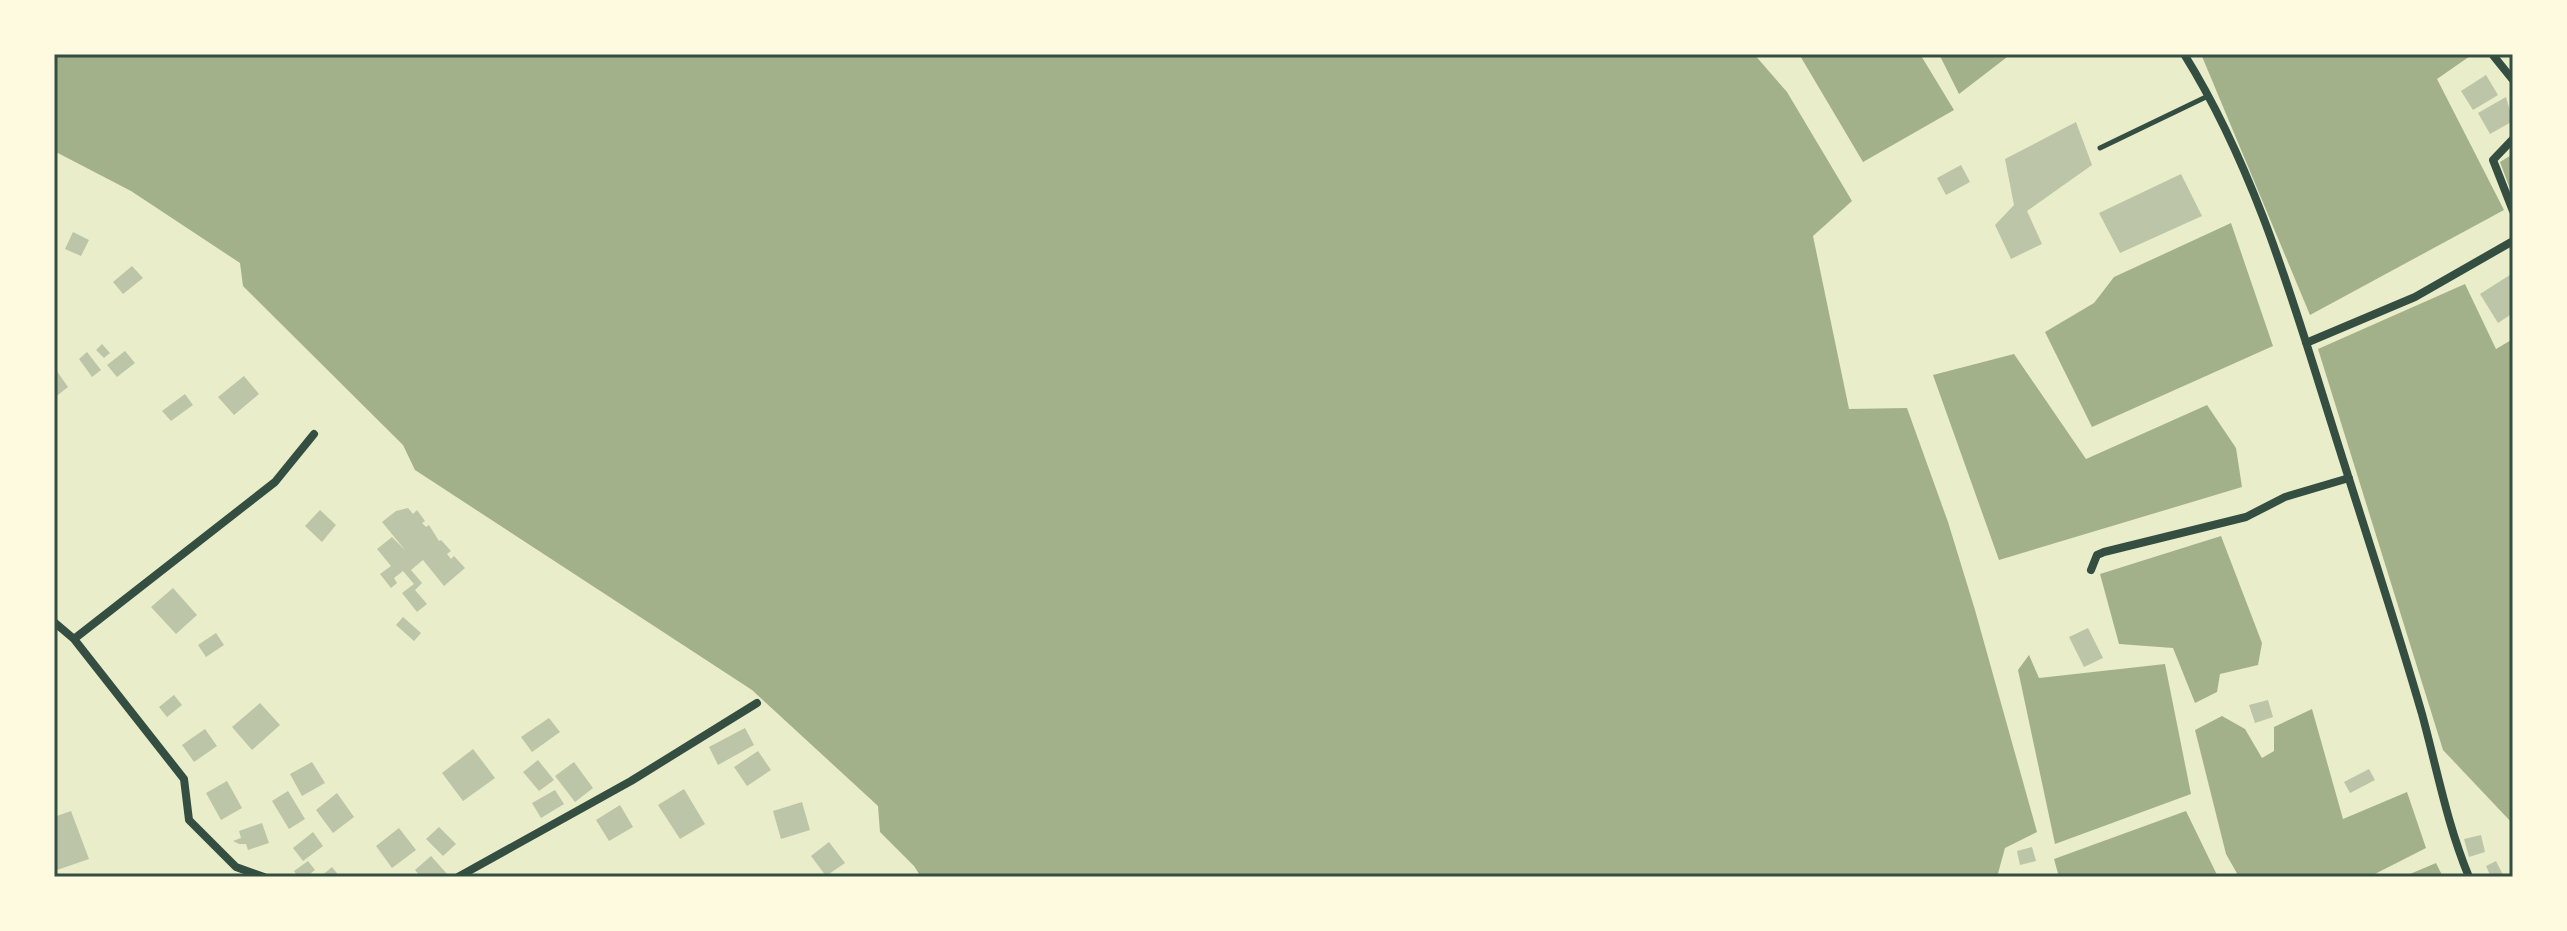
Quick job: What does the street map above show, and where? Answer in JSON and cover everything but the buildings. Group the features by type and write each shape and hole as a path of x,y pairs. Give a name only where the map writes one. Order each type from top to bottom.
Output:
{"street":[{"path":"2184,54 2209,96 2262,211 2349,478 2422,715 2454,841 2469,877"},
{"path":"2492,54 2513,80"},
{"path":"2513,139 2493,160 2513,211"},
{"path":"2306,343 2415,297 2513,241"},
{"path":"74,639 275,482 314,434"},
{"path":"2091,570 2097,555 2104,552 2246,517 2285,497 2349,478"},
{"path":"54,622 74,639 184,779 189,820 236,867 264,877"},
{"path":"458,877 631,781 757,703"}],"lane":[{"path":"2100,148 2209,96"}],"shaded area":[{"path":"54,54 1754,54 1787,92 1852,201 1813,236 1849,409 1907,408 1948,522 1975,610 2037,832 2005,848 1997,877 921,877 880,832 878,806 752,690 415,470 403,445 243,286 240,263 131,191 54,151"},
{"path":"1799,54 1920,54 1954,110 1863,162"},
{"path":"1939,54 2011,54 1959,94"},
{"path":"2201,54 2473,54 2437,79 2504,210 2310,315"},
{"path":"2513,154 2513,197 2500,162"},
{"path":"2231,223 2273,346 2092,427 2045,332 2094,303 2114,277"},
{"path":"2465,284 2496,349 2513,339 2513,824 2443,750 2318,349"},
{"path":"2014,354 2086,459 2207,405 2236,448 2242,487 1999,560 1933,375"},
{"path":"2221,536 2262,643 2258,665 2220,674 2217,692 2195,703 2173,648 2119,644 2100,574"},
{"path":"2029,655 2039,678 2165,664 2191,794 2055,844 2018,670"},
{"path":"2312,709 2343,819 2407,792 2426,848 2369,877 2239,877 2226,854 2195,730 2222,716 2245,729 2262,758 2274,751 2274,727"},
{"path":"2186,811 2218,877 2059,877 2054,859"},
{"path":"2436,863 2443,877 2403,877"}]}
